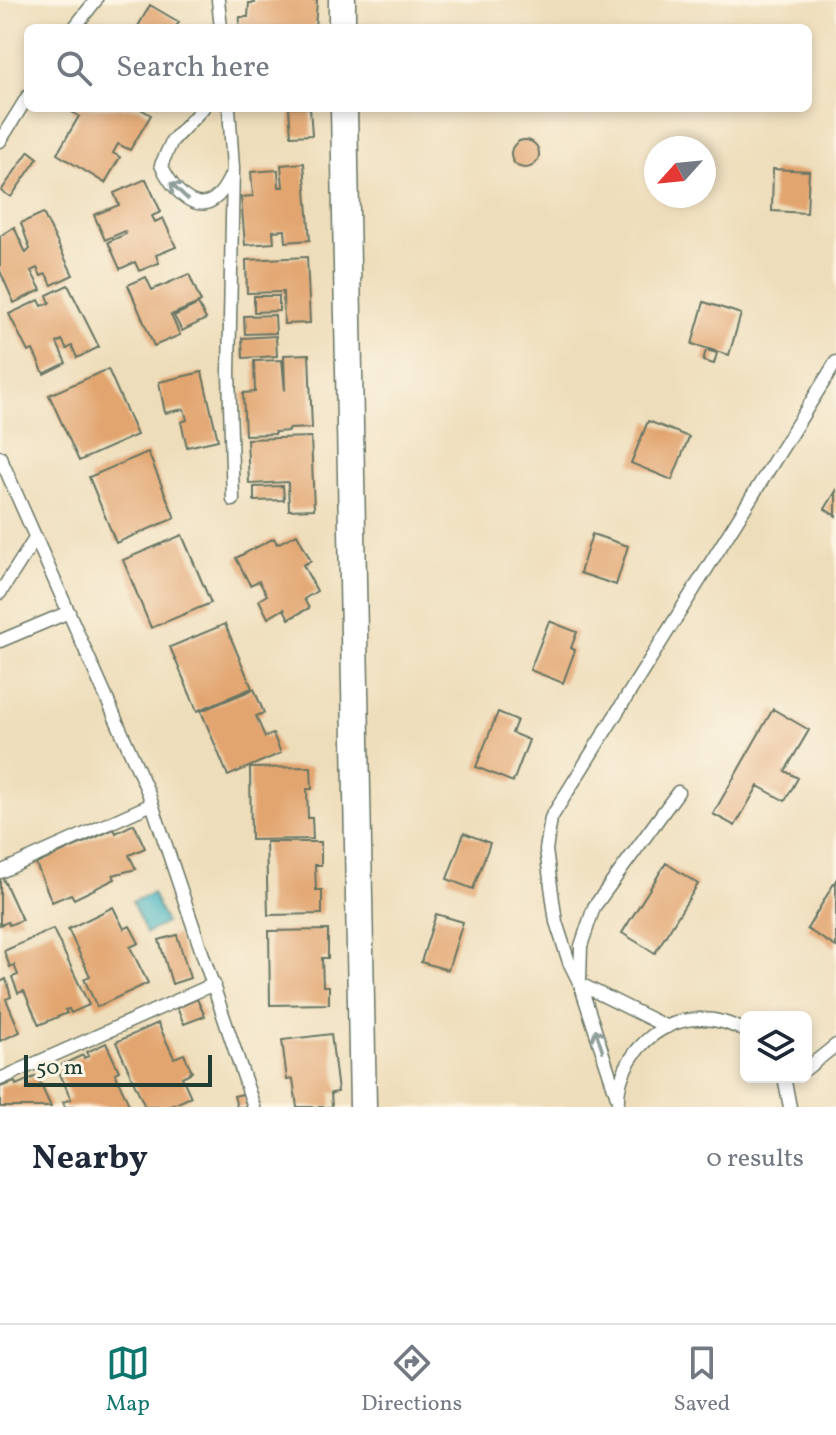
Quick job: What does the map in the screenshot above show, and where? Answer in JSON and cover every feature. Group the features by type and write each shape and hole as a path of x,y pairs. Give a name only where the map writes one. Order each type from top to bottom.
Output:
{"street":[{"path":"342,0 342,24"},
{"path":"344,112 363,1107"}],"lane":[{"path":"77,24 96,0"},
{"path":"218,0 221,24"},
{"path":"0,141 24,102"},
{"path":"199,112 172,141 161,165 165,175 185,200 211,201 223,193 233,168"},
{"path":"229,112 233,168 229,373 233,500"},
{"path":"618,1102 580,984 556,922 546,850 551,818 836,362"},
{"path":"0,457 152,804 254,1107"},
{"path":"0,593 36,537"},
{"path":"0,641 69,612"},
{"path":"580,984 581,946 594,907 678,792"},
{"path":"0,872 152,804"},
{"path":"0,1079 214,984"},
{"path":"580,984 667,1027"},
{"path":"618,1102 625,1068 642,1044 667,1027 696,1019 726,1021 740,1028"},
{"path":"812,1064 836,1045"},
{"path":"789,1083 790,1107"}],"water":[{"path":"152,893 166,923 146,933 132,902"}],"building":[{"path":"255,0 317,0 315,24 239,24 240,17 248,17 249,3 255,3"},
{"path":"150,5 179,22 178,24 139,24"},
{"path":"72,112 146,112 151,115 130,150 118,144 113,153 120,157 105,183 57,154 79,116"},
{"path":"289,112 310,112 312,135 291,136"},
{"path":"525,140 535,144 539,154 535,164 525,168 515,164 511,154 515,144"},
{"path":"29,151 38,158 11,197 1,191"},
{"path":"304,163 310,240 286,242 285,230 273,231 274,243 245,245 241,197 253,196 251,172 278,170 279,187 283,187 281,165"},
{"path":"773,169 809,171 807,213 772,211"},
{"path":"146,179 161,212 152,216 155,222 163,218 176,247 156,255 159,263 139,271 135,262 120,269 108,242 126,234 125,231 105,240 94,215 119,205 114,193"},
{"path":"43,213 73,275 52,285 46,274 41,276 37,268 31,271 41,290 14,303 0,271 0,236 14,227 26,253 30,249 21,223"},
{"path":"307,257 310,323 284,324 283,292 247,293 246,260"},
{"path":"189,274 201,302 171,315 180,335 154,346 128,285 146,277 152,290"},
{"path":"68,285 99,347 77,358 72,346 67,349 62,340 57,343 66,363 44,374 33,350 28,352 9,314 39,300 42,306 50,303 47,295"},
{"path":"254,296 279,296 279,311 254,312"},
{"path":"704,302 741,314 729,355 692,344"},
{"path":"198,304 206,319 182,331 174,316"},
{"path":"275,315 276,333 245,334 244,316"},
{"path":"276,336 277,356 243,358 242,338"},
{"path":"706,350 717,353 714,364 703,361"},
{"path":"309,354 312,428 245,435 243,393 255,392 254,361 282,360 285,391 284,355"},
{"path":"108,369 137,435 79,461 49,395"},
{"path":"202,372 218,440 187,447 181,422 187,420 184,409 165,413 159,382"},
{"path":"648,421 689,437 672,480 631,463"},
{"path":"311,437 314,509 289,510 288,482 249,484 247,439"},
{"path":"148,452 175,518 116,543 89,477"},
{"path":"283,486 284,500 254,501 254,487"},
{"path":"836,491 836,516 825,509"},
{"path":"297,534 311,561 303,565 317,591 304,599 309,608 289,619 284,609 268,618 259,600 267,595 259,581 250,585 236,558 274,538 277,544"},
{"path":"592,534 628,546 616,585 580,573"},
{"path":"182,535 211,603 151,628 123,560"},
{"path":"549,621 577,632 571,648 575,650 563,683 530,670"},
{"path":"225,624 252,688 197,711 170,647"},
{"path":"254,689 264,713 256,716 265,737 273,734 281,753 228,776 201,711"},
{"path":"773,709 809,730 785,771 798,778 785,801 758,786 735,826 713,814"},
{"path":"498,712 517,720 512,733 529,740 513,782 476,767"},
{"path":"311,767 312,789 307,789 308,818 312,818 313,839 251,840 250,768"},
{"path":"134,824 145,848 129,855 136,869 113,875 115,879 74,899 71,894 52,902 36,864 114,829 116,833"},
{"path":"464,833 490,843 473,889 447,879"},
{"path":"266,842 321,842 321,865 315,865 316,890 322,890 322,914 268,915"},
{"path":"666,863 698,884 655,953 622,933"},
{"path":"0,872 22,920 9,925 8,922 0,925"},
{"path":"836,880 836,947 807,929"},
{"path":"113,907 124,929 130,926 139,943 130,947 148,983 97,1007 84,979 90,976 68,929"},
{"path":"436,914 463,922 448,970 421,962"},
{"path":"53,929 89,1005 71,1013 69,1009 65,1010 67,1013 39,1025 24,991 18,993 12,977 18,975 14,965 10,967 4,951"},
{"path":"328,930 328,958 322,958 323,986 329,986 329,1004 270,1005 269,931"},
{"path":"177,935 190,978 172,984 159,940"},
{"path":"6,979 11,997 6,999 20,1032 0,1041 0,982"},
{"path":"197,999 205,1016 184,1024 177,1008"},
{"path":"158,1023 174,1058 184,1054 192,1072 182,1077 191,1097 169,1107 145,1107 116,1042"},
{"path":"331,1034 338,1092 331,1093 332,1107 297,1107 293,1079 287,1080 282,1040"},
{"path":"106,1043 130,1107 65,1107 63,1102 71,1099 57,1067 83,1055 84,1058 89,1056 87,1052"},
{"path":"37,1076 51,1107 0,1107 0,1087 15,1082 16,1085"},
{"path":"243,1094 247,1107 237,1107 234,1096"}]}
